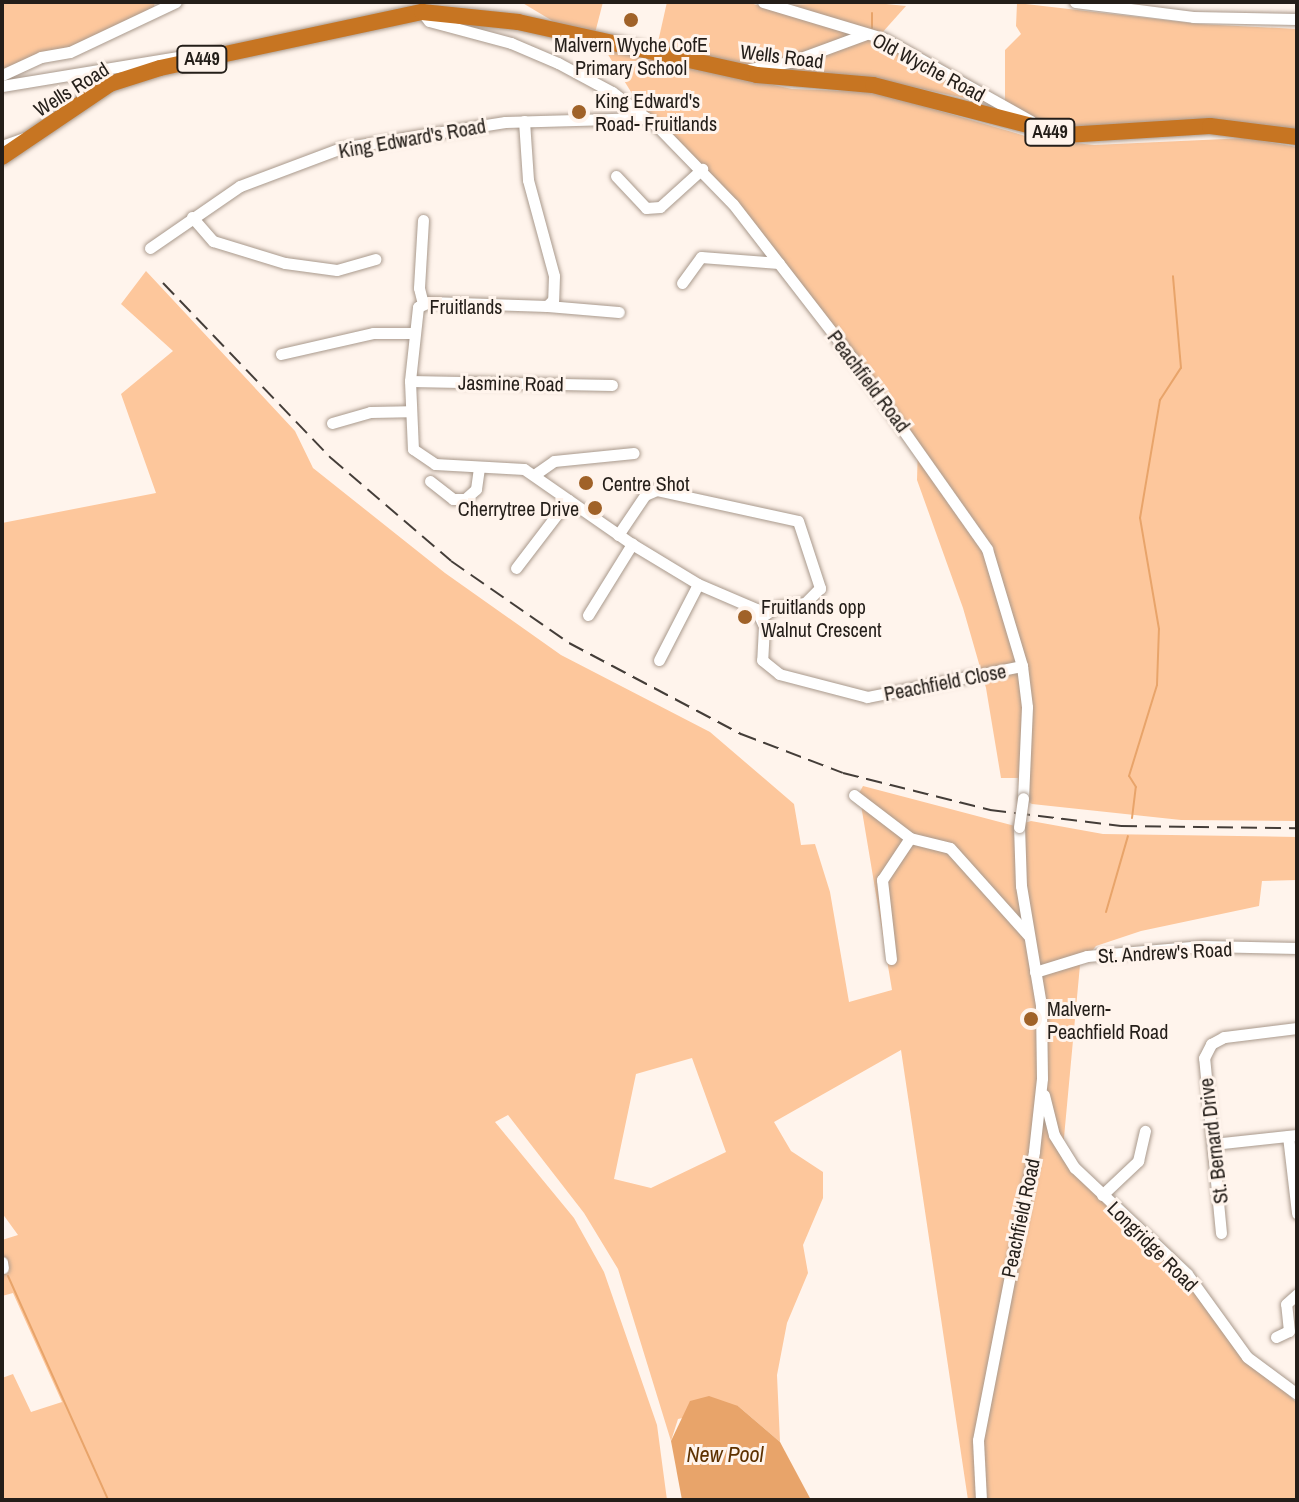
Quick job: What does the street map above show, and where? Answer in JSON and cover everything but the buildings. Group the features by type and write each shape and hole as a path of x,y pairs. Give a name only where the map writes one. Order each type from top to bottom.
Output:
{"highway":[{"name":"Wells Road","path":"2,157 110,84 201,60 422,12 529,24 734,71 913,92 1044,130 1102,136 1210,126 1297,137"}],"street":[{"path":"2,75 41,57 70,52 176,2"},
{"path":"1062,2 1193,17 1297,19"},
{"name":"Old Wyche Road","path":"768,3 883,38 1044,130"},
{"name":"Peachfield Road","path":"422,12 429,21 511,43 558,63 647,118 702,169 779,263 918,445 987,549 1022,666 1027,707 1019,827 1028,935 1035,972 1042,1078 1034,1151 978,1440 981,1500"},
{"path":"734,71 790,62 866,34"},
{"path":"2,86 141,62 191,56 201,60"},
{"name":"King Edward's Road","path":"150,248 240,186 341,148 524,121 647,118"},
{"path":"524,121 528,180 554,276 547,306"},
{"path":"2,146 18,137 33,136"},
{"path":"616,176 622,190 643,212 660,207 702,169"},
{"path":"192,217 213,241 295,265 337,270 375,259"},
{"path":"423,220 419,288 423,304"},
{"path":"682,283 701,257 779,263"},
{"name":"Fruitlands","path":"619,312 547,306 423,304 414,333 410,381 413,449 425,460 524,469 632,544 698,584 746,604 761,617"},
{"path":"281,354 373,333 414,333"},
{"name":"Jasmine Road","path":"410,381 612,385"},
{"path":"332,423 370,412 409,411"},
{"path":"534,475 554,461 634,453"},
{"path":"437,483 453,499 465,499 476,489 479,467"},
{"path":"618,535 645,495 656,490 798,521 820,588 805,603 776,607 761,617"},
{"path":"516,568 568,500"},
{"path":"588,615 632,544"},
{"path":"659,660 698,584"},
{"name":"Peachfield Close","path":"761,617 767,668 867,697 1022,666"},
{"path":"854,795 910,838 950,848 1028,935"},
{"path":"891,959 882,880 910,838"},
{"name":"St. Andrew's Road","path":"1035,972 1102,955 1203,946 1297,948"},
{"name":"St. Bernard Drive","path":"1221,1233 1204,1058 1211,1044 1224,1037 1297,1028"},
{"name":"Longridge Road","path":"1042,1078 1061,1149 1102,1195 1187,1274 1247,1357 1297,1394"},
{"path":"1102,1195 1138,1161 1145,1131"},
{"path":"1213,1144 1293,1135 1297,1205"},
{"path":"1276,1337 1289,1331 1286,1304 1297,1294"}],"shaded area":[{"path":"2,2 155,2 153,12 2,78"},
{"path":"521,2 603,2 594,37 566,29"},
{"path":"667,2 747,2 852,34 790,60 737,68 656,51"},
{"path":"866,2 906,6 881,34 782,5"},
{"path":"1017,3 1199,24 1297,29 1297,131 1213,119 1104,131 1048,126 1005,101 1005,50 1021,34 1016,26"},
{"path":"871,39 1006,107 871,78 755,71"},
{"path":"604,48 792,89 875,92 1036,139 1094,145 1246,138 1297,147 1297,821 1181,820 1032,804 1019,796 1018,778 1001,778 986,688 963,608 917,480 918,445 733,204 647,118"},
{"path":"146,271 295,431 313,468 445,573 561,655 710,732 794,804 801,845 815,844 830,892 849,1002 892,990 859,793 863,786 1015,826 1031,821 1103,834 1297,837 1297,880 1262,881 1259,906 1141,931 1096,946 1080,965 1062,1159 1185,1278 1225,1334 1297,1403 1297,1500 968,1500 901,1050 774,1122 791,1151 823,1172 823,1198 803,1245 808,1273 787,1323 777,1375 780,1442 738,1406 678,1419 671,1441 618,1269 584,1213 508,1115 495,1122 574,1218 604,1272 657,1425 667,1500 2,1500 2,1378 13,1374 31,1412 62,1402 13,1293 2,1296 2,1240 18,1235 2,1213 2,523 156,493 121,394 173,351 121,304","holes":["692,1058 726,1152 651,1188 614,1179 636,1074"]}],"water":[{"name":"New Pool","path":"709,1396 738,1406 780,1442 811,1500 682,1500 671,1441 690,1401"}],"waterway":[{"path":"872,13 872,28"},
{"path":"1132,818 1136,787 1129,776 1157,685 1159,629 1140,518 1160,400 1181,368 1173,276"},
{"path":"1106,912 1128,836"},
{"path":"8,1276 108,1500"}],"railway":[{"path":"163,283 331,458 451,561 569,643 741,734 843,773 990,810 1121,826 1297,828"}],"place":[{"name":"Malvern Wyche CofE Primary School","path":"631,20"},
{"name":"King Edward's Road- Fruitlands","path":"579,112"},
{"name":"Centre Shot","path":"586,483"},
{"name":"Cherrytree Drive","path":"595,508"},
{"name":"Fruitlands opp Walnut Crescent","path":"745,617"},
{"name":"Malvern- Peachfield Road","path":"1031,1019"}]}
